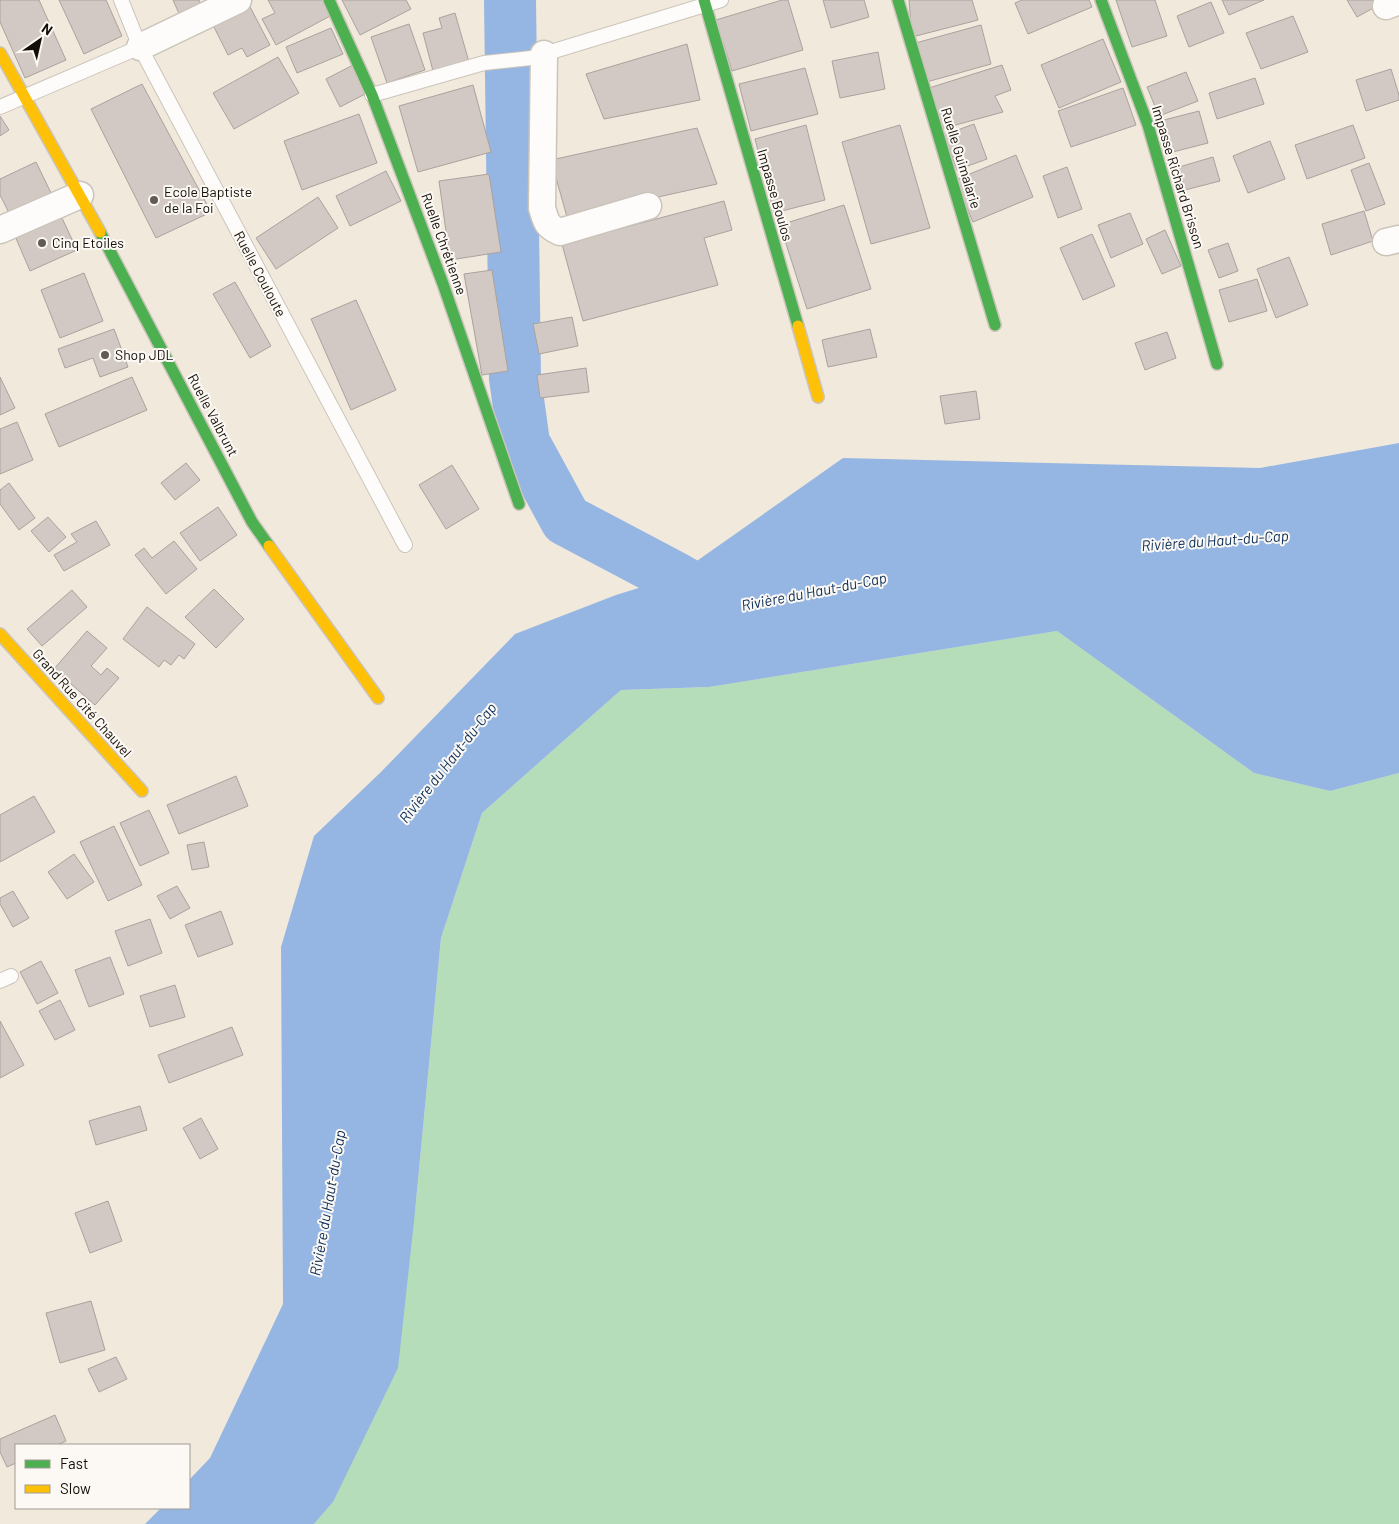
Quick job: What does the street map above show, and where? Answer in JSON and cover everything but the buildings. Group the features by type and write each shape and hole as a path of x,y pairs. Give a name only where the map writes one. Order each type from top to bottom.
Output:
{"street":[{"path":"140,47 238,0"},
{"name":"Ruelle Chrétienne","path":"329,0 372,95 443,284 519,504"},
{"name":"Ruelle Guimalarie","path":"898,0 995,325"},
{"name":"Impasse Richard Brisson","path":"1101,0 1148,125 1217,364"},
{"name":"Impasse Boulos","path":"705,3 818,398"},
{"name":"Ruelle Valbrunt","path":"0,53 80,195 252,522 378,698"},
{"path":"538,56 542,208 546,221 551,228 560,232 648,206"},
{"path":"0,230 80,195"},
{"name":"Grand Rue Cité Chauvel","path":"0,634 142,791"}],"lane":[{"name":"Ruelle Couloute","path":"121,0 140,47 405,545"},
{"path":"372,95 484,63 538,56 705,3 721,0"},
{"path":"0,107 140,47"}],"green space":[{"path":"1057,631 1254,773 1330,791 1399,773 1399,1524 314,1524 333,1502 415,1212 441,938 482,813 621,690 709,687"}],"water":[{"name":"Rivière du Haut-du-Cap","path":"1399,443 1399,773 1330,791 1254,773 1057,631 709,687 621,690 482,813 441,938 398,1368 333,1502 314,1524 145,1524 160,1509 190,1509 190,1479 210,1458 283,1304 281,947 314,836 381,772 515,634 616,595 674,577 843,458 1260,468"}],"waterway":[{"path":"510,0 515,378 524,443 566,520 674,577 729,609"}],"traffic: fast":[{"path":"329,0 372,95 443,284 519,504"},
{"path":"704,0 798,326"},
{"path":"898,0 995,325"},
{"path":"1101,0 1148,125 1217,364"},
{"path":"100,232 252,522 269,546"}],"traffic: slow":[{"path":"0,53 100,232"},
{"path":"798,326 818,397"},
{"path":"269,546 378,698"},
{"path":"0,634 142,791"}],"place":[{"name":"Ecole Baptiste de la Foi","path":"154,200"},
{"name":"Cinq Etoiles","path":"42,243"},
{"name":"Shop JDL","path":"105,355"}]}
